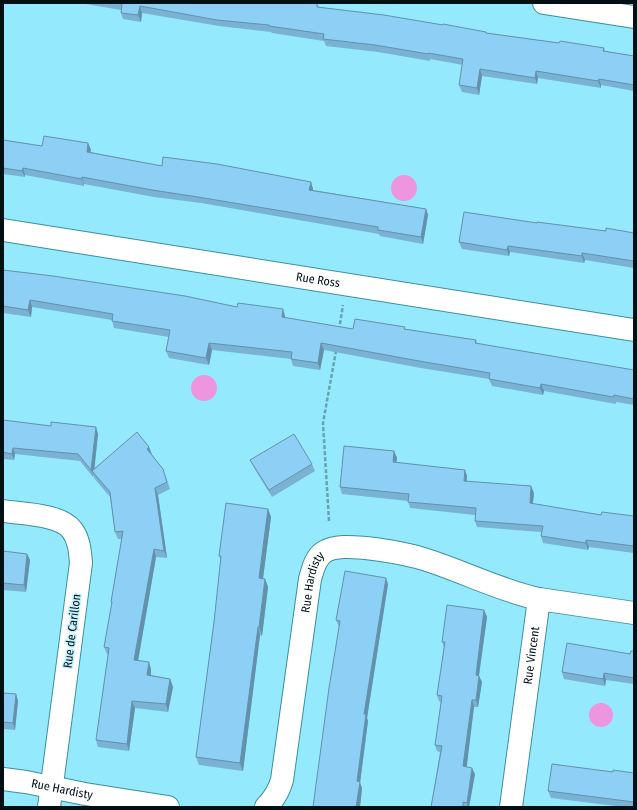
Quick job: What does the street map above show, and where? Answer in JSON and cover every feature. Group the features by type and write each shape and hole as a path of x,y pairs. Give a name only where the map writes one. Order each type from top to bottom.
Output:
{"street":[{"path":"544,3 634,17"},
{"name":"Rue Ross","path":"3,230 634,330"},
{"name":"Rue de Carillon","path":"3,511 49,517 61,522 72,529 77,539 80,551 81,563 51,797"},
{"name":"Rue Hardisty","path":"266,807 273,800 279,790 282,780 310,579 317,559 324,552 335,548 346,547 405,554 430,561 518,594 539,599"},
{"path":"539,599 634,612"},
{"name":"Rue Vincent","path":"511,807 539,599"},
{"name":"Rue Hardisty","path":"3,778 51,797 85,794 168,807"}],"path":[{"path":"338,333 344,303"},
{"path":"329,521 323,423 336,348"}],"shaded area":[{"path":"404,175 413,179 417,188 413,197 404,201 395,197 391,188 395,179"},
{"path":"204,375 213,379 217,388 213,397 204,401 195,397 191,388 195,379"},
{"path":"601,703 610,706 613,715 610,724 601,727 592,724 589,715 592,706"}],"building":[{"path":"117,3 317,3 317,7 443,24 486,33 559,43 560,41 604,48 603,51 634,56 634,85 536,71 535,78 480,69 477,88 459,85 463,59 375,45 323,39 324,34 269,25 217,20 140,6 138,15 121,13 122,4"},
{"path":"44,136 88,143 87,152 162,166 163,157 217,164 311,182 309,190 426,209 421,237 378,230 378,227 82,177 82,179 23,168 22,171 3,168 3,140 42,146"},
{"path":"464,212 537,223 606,231 606,228 634,233 634,261 582,253 582,256 508,246 507,250 459,242"},
{"path":"3,270 185,296 237,307 238,303 283,309 282,317 353,329 355,319 405,327 404,329 476,340 475,343 634,370 634,399 614,395 613,397 541,384 540,388 489,379 490,373 321,343 318,363 291,359 292,352 209,343 206,358 166,351 170,330 112,321 113,314 30,300 28,310 3,306"},
{"path":"3,420 51,426 51,422 96,427 91,470 78,454 13,448 12,454 3,452"},
{"path":"137,432 149,447 147,449 163,469 167,482 155,488 164,551 154,549 134,660 149,662 147,675 170,679 166,704 132,701 127,744 96,740 109,648 104,647 123,531 115,532 110,492 92,471"},
{"path":"294,434 312,464 269,490 250,460"},
{"path":"344,446 394,451 393,462 465,470 464,481 531,486 530,503 601,515 602,512 634,516 634,546 586,540 586,543 541,536 543,526 475,521 476,508 408,502 409,494 340,487"},
{"path":"226,503 268,509 259,578 265,579 240,763 196,757 214,622 221,556 219,556"},
{"path":"3,551 27,554 24,585 3,583"},
{"path":"345,571 386,578 364,714 366,714 357,781 360,782 356,807 313,807 329,688 340,621 336,620"},
{"path":"447,605 484,610 476,675 479,676 476,700 472,700 463,766 472,768 467,803 463,802 463,807 431,807 442,746 435,745 442,696 437,695 445,642 442,642"},
{"path":"567,643 630,654 631,651 634,651 634,678 604,673 603,679 562,672"},
{"path":"3,693 16,694 13,723 3,722"},
{"path":"552,764 613,772 613,770 634,773 634,802 548,791"}]}
